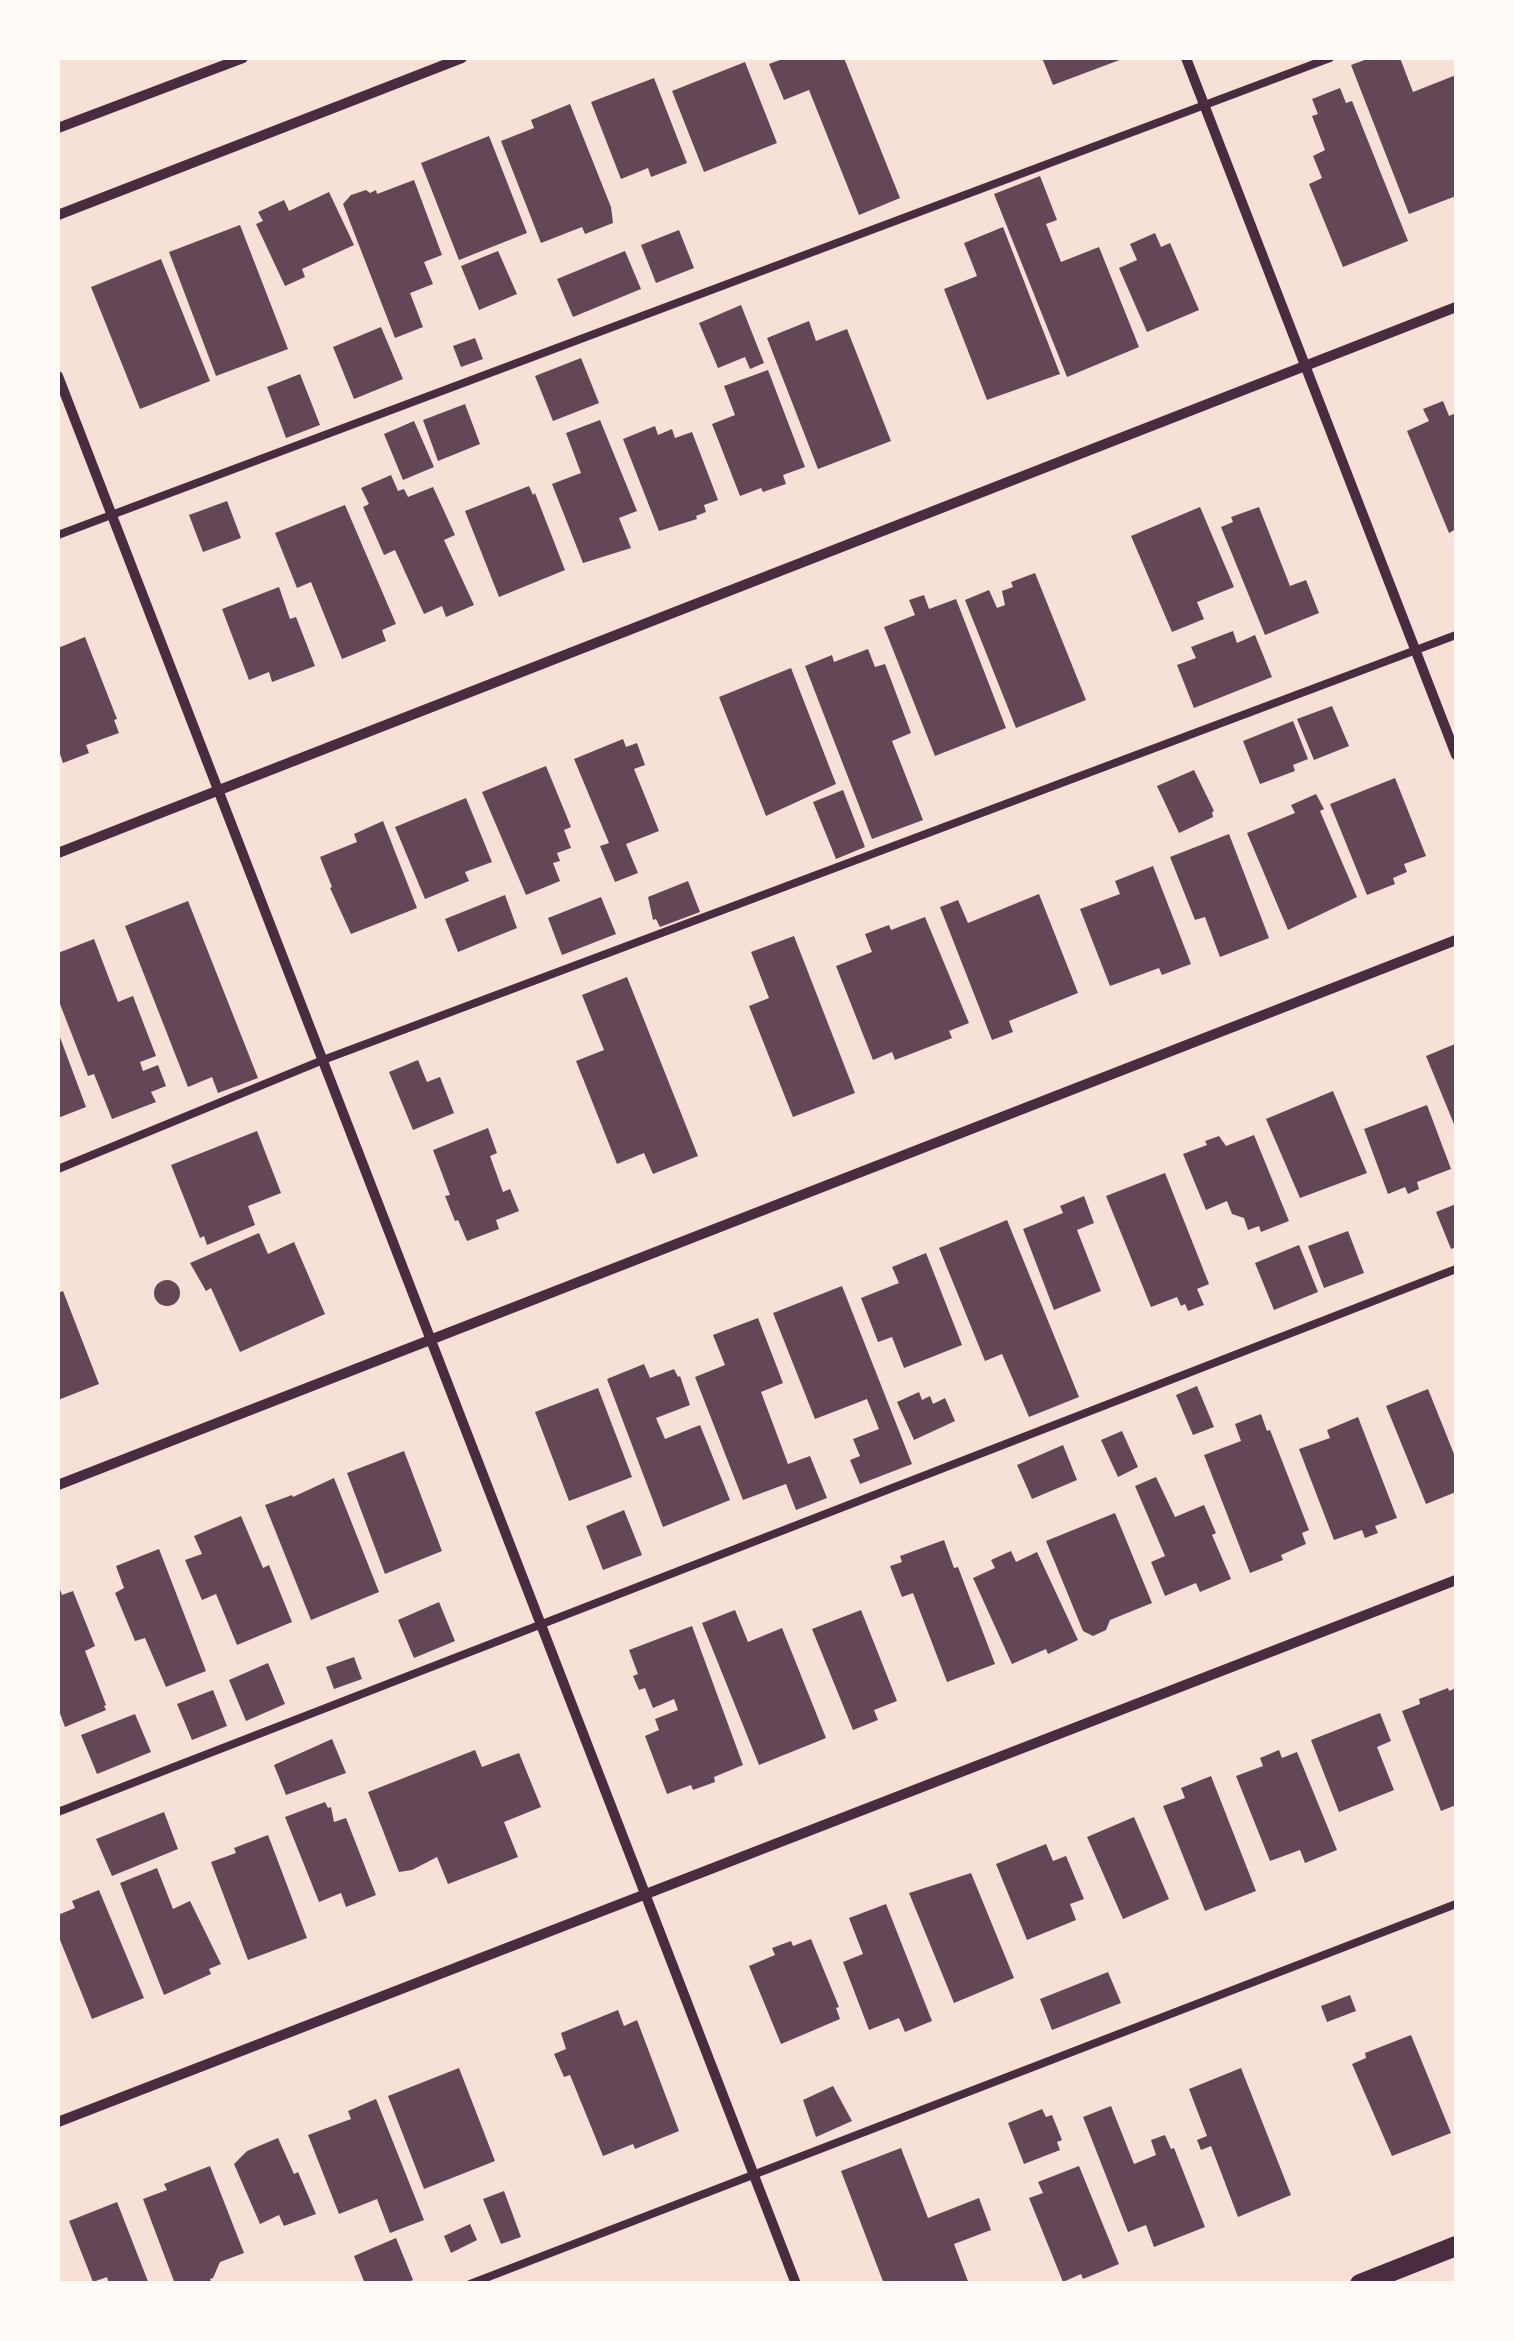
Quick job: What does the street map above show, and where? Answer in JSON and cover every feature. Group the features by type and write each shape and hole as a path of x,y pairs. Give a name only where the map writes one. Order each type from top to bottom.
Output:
{"main road":[{"path":"1360,2284 1456,2246"}],"street":[{"path":"58,128 243,58"},
{"path":"58,215 462,58"},
{"path":"1186,58 1456,756"},
{"path":"58,853 1456,307"},
{"path":"58,376 796,2284"},
{"path":"58,1485 1456,940"},
{"path":"58,2122 1456,1580"}],"lane":[{"path":"58,535 1330,58"},
{"path":"58,1169 322,1060 1456,635"},
{"path":"58,1812 1456,1269"},
{"path":"470,2284 1456,1904"}],"building":[{"path":"785,58 844,58 900,198 859,215 809,90 784,100 769,64"},
{"path":"1042,58 1125,58 1053,85"},
{"path":"1370,58 1400,58 1413,92 1456,75 1456,196 1409,214 1351,65"},
{"path":"745,62 777,143 704,172 672,91"},
{"path":"654,78 687,163 651,177 648,168 621,179 591,102"},
{"path":"1340,88 1346,103 1352,101 1408,241 1343,267 1309,184 1322,178 1313,156 1325,150 1312,116 1318,114 1312,99"},
{"path":"570,104 611,207 613,223 585,234 582,227 541,243 501,141 534,128 531,120"},
{"path":"489,136 527,233 459,260 421,163"},
{"path":"1040,176 1057,220 1046,224 1061,262 1099,247 1139,347 1067,377 994,194"},
{"path":"414,180 442,255 424,262 433,284 410,293 423,327 395,338 343,204 351,195 366,190 376,190 377,194"},
{"path":"329,192 354,245 302,269 305,277 285,286 256,224 263,221 258,212 284,200 289,211"},
{"path":"240,225 288,349 216,376 169,252"},
{"path":"1003,227 1060,374 987,400 944,289 977,276 964,243"},
{"path":"679,230 694,268 656,283 641,245"},
{"path":"1155,233 1161,247 1170,243 1199,310 1147,332 1119,268 1137,260 1130,244"},
{"path":"498,251 517,294 479,310 461,266"},
{"path":"625,251 641,289 573,317 557,279"},
{"path":"161,259 210,381 140,409 91,287"},
{"path":"741,305 764,363 750,369 745,357 718,368 699,323"},
{"path":"809,321 816,341 847,329 891,441 818,469 767,338"},
{"path":"381,327 403,379 354,399 333,347"},
{"path":"475,338 483,359 461,367 453,346"},
{"path":"581,358 599,403 553,421 535,376"},
{"path":"768,370 805,467 783,475 786,484 740,496 712,424 735,415 724,386"},
{"path":"300,374 320,425 286,438 267,387"},
{"path":"1443,401 1449,416 1456,413 1456,529 1449,533 1407,431 1429,421 1423,409"},
{"path":"465,404 480,444 438,461 423,420"},
{"path":"600,420 637,511 619,518 631,548 583,563 552,484 581,473 566,433"},
{"path":"414,421 434,467 403,480 384,434"},
{"path":"655,426 658,435 672,429 675,438 692,432 718,500 704,505 706,512 697,519 659,531 623,439"},
{"path":"391,475 398,491 404,489 408,497 433,487 455,535 444,540 474,605 446,617 442,606 424,614 395,550 384,555 363,507 369,504 361,488"},
{"path":"529,486 565,570 499,597 465,511"},
{"path":"227,501 241,538 203,552 189,515"},
{"path":"345,505 396,624 382,630 386,641 342,659 311,582 297,588 275,533"},
{"path":"1200,507 1234,587 1197,602 1204,619 1172,632 1131,536"},
{"path":"1259,507 1290,586 1306,580 1319,613 1265,635 1221,527 1233,522 1231,517"},
{"path":"1035,573 1086,700 1016,728 965,600 989,590 997,608 1005,605 1002,591 1013,587 1011,582"},
{"path":"279,587 290,619 296,617 315,666 272,682 269,672 249,680 222,609"},
{"path":"924,595 929,609 956,599 1006,728 935,756 884,627 915,615 909,600"},
{"path":"1233,631 1237,643 1255,635 1272,677 1194,708 1177,665 1196,658 1191,647"},
{"path":"85,637 119,733 86,745 89,753 63,763 58,748 58,648"},
{"path":"868,649 875,667 885,664 911,733 892,741 923,820 872,839 805,666 832,655 834,662"},
{"path":"791,668 836,784 766,816 719,697"},
{"path":"1332,706 1349,746 1314,760 1297,719"},
{"path":"1293,721 1308,759 1293,765 1295,771 1260,784 1243,741"},
{"path":"623,739 626,747 637,743 645,765 634,769 659,831 626,844 638,873 615,882 600,846 609,843 574,759"},
{"path":"546,766 571,827 564,830 571,848 557,853 560,861 553,863 560,881 526,895 482,792"},
{"path":"1194,770 1214,811 1213,817 1179,833 1157,786"},
{"path":"1395,778 1426,856 1404,864 1407,872 1393,878 1395,884 1367,895 1330,804"},
{"path":"843,790 865,847 836,859 813,802"},
{"path":"1316,794 1357,897 1288,930 1247,833 1295,813 1291,805"},
{"path":"466,798 492,862 465,872 469,881 425,899 395,827"},
{"path":"383,821 417,908 351,934 320,857 357,842 354,834"},
{"path":"1229,834 1269,938 1220,957 1205,917 1195,920 1170,857"},
{"path":"1153,866 1191,964 1162,975 1159,968 1110,986 1080,909 1120,894 1115,881"},
{"path":"688,881 700,912 660,927 653,920 648,897"},
{"path":"1039,894 1078,993 1009,1021 1013,1032 992,1040 940,907 958,900 968,923"},
{"path":"505,895 517,928 458,952 445,919"},
{"path":"601,897 616,934 562,955 548,918"},
{"path":"188,901 258,1078 218,1093 212,1077 188,1087 125,926"},
{"path":"925,917 969,1023 949,1031 952,1038 895,1060 892,1052 873,1060 836,966 872,952 865,934 889,925 891,930"},
{"path":"794,936 855,1093 793,1117 749,1006 769,998 751,952"},
{"path":"94,939 118,1002 133,996 156,1056 140,1062 143,1071 158,1065 166,1086 151,1092 156,1102 112,1119 94,1074 88,1076 58,999 58,953"},
{"path":"627,977 698,1156 653,1174 644,1153 617,1164 576,1061 604,1050 582,995"},
{"path":"58,1032 86,1107 58,1118"},
{"path":"1455,1044 1456,1048 1456,1129 1426,1056"},
{"path":"418,1060 427,1082 440,1077 454,1113 413,1130 389,1072"},
{"path":"1333,1091 1367,1173 1300,1198 1266,1119"},
{"path":"1427,1105 1451,1169 1417,1182 1419,1189 1408,1194 1405,1187 1388,1194 1364,1129"},
{"path":"488,1128 497,1153 490,1156 503,1192 510,1189 519,1211 496,1220 499,1229 467,1241 445,1196 450,1195 433,1150"},
{"path":"257,1131 281,1193 248,1206 255,1225 207,1245 204,1236 200,1238 171,1165"},
{"path":"1254,1135 1289,1221 1261,1232 1259,1226 1248,1230 1244,1218 1232,1214 1227,1201 1206,1210 1183,1154 1219,1136 1226,1146"},
{"path":"1165,1173 1209,1284 1197,1289 1204,1305 1188,1311 1177,1297 1151,1307 1106,1196"},
{"path":"1084,1196 1094,1223 1077,1230 1101,1291 1054,1310 1023,1229 1063,1213 1060,1206"},
{"path":"1456,1204 1456,1247 1451,1249 1436,1212"},
{"path":"1007,1220 1079,1397 1029,1417 1002,1354 985,1361 939,1248"},
{"path":"1348,1231 1364,1273 1324,1288 1308,1246"},
{"path":"259,1233 268,1254 294,1242 325,1314 240,1352 211,1288 206,1291 190,1263"},
{"path":"1299,1245 1318,1292 1274,1310 1255,1263"},
{"path":"926,1253 962,1345 904,1368 892,1337 878,1342 861,1298 899,1283 892,1267"},
{"path":"167,1280 176,1284 180,1293 176,1302 167,1306 158,1302 154,1293 158,1284"},
{"path":"842,1286 912,1464 860,1484 850,1460 860,1456 853,1439 879,1429 867,1399 815,1419 773,1313"},
{"path":"63,1291 99,1384 58,1400 58,1293"},
{"path":"758,1318 783,1383 761,1392 788,1464 810,1456 827,1498 796,1510 786,1484 743,1500 695,1377 725,1365 713,1335"},
{"path":"644,1364 650,1378 674,1369 680,1376 690,1405 656,1418 665,1439 700,1425 730,1500 663,1527 607,1379"},
{"path":"1197,1386 1214,1427 1193,1435 1176,1395"},
{"path":"598,1388 632,1477 569,1501 535,1412"},
{"path":"1428,1389 1456,1459 1456,1492 1426,1504 1386,1406"},
{"path":"919,1392 922,1400 930,1396 933,1404 945,1398 955,1421 914,1440 897,1402"},
{"path":"1261,1414 1309,1530 1302,1533 1306,1544 1281,1555 1283,1560 1250,1573 1204,1455 1241,1441 1235,1424"},
{"path":"1358,1417 1397,1518 1375,1526 1378,1533 1365,1538 1362,1530 1334,1540 1299,1449 1330,1438 1327,1430"},
{"path":"1122,1431 1138,1467 1118,1477 1101,1440"},
{"path":"1063,1445 1077,1480 1032,1499 1017,1465"},
{"path":"404,1451 442,1551 385,1574 347,1473"},
{"path":"1156,1477 1175,1517 1204,1505 1231,1579 1200,1592 1196,1583 1165,1596 1151,1562 1165,1556 1135,1486"},
{"path":"334,1478 379,1592 311,1620 265,1505"},
{"path":"624,1510 642,1555 603,1570 586,1526"},
{"path":"1115,1513 1152,1603 1110,1620 1106,1630 1093,1636 1083,1631 1046,1541"},
{"path":"241,1516 263,1568 269,1565 292,1622 237,1645 216,1594 202,1600 185,1560 202,1554 194,1536"},
{"path":"944,1540 995,1664 947,1682 913,1593 902,1597 890,1566 902,1562 900,1556"},
{"path":"159,1549 206,1671 166,1687 145,1638 135,1641 115,1593 124,1588 116,1566"},
{"path":"1011,1551 1016,1562 1037,1552 1078,1640 1012,1664 973,1578 995,1568 991,1560"},
{"path":"58,1584 62,1595 73,1591 95,1646 85,1651 106,1705 106,1710 65,1727 58,1708"},
{"path":"439,1602 455,1641 414,1658 398,1620"},
{"path":"735,1610 748,1642 782,1628 826,1738 759,1765 702,1623"},
{"path":"861,1610 897,1701 874,1710 878,1720 853,1730 812,1629"},
{"path":"692,1626 743,1765 714,1777 715,1782 667,1794 645,1736 659,1730 655,1719 678,1710 674,1699 653,1708 645,1688 639,1690 633,1676 638,1674 629,1650"},
{"path":"354,1657 362,1679 334,1689 326,1667"},
{"path":"268,1663 285,1704 246,1721 229,1680"},
{"path":"1456,1688 1456,1805 1441,1811 1402,1711 1420,1704 1419,1699"},
{"path":"213,1690 227,1726 192,1740 177,1704"},
{"path":"1380,1713 1391,1741 1377,1747 1394,1790 1339,1812 1311,1740"},
{"path":"135,1714 151,1752 97,1774 81,1735"},
{"path":"332,1739 346,1773 286,1795 274,1765"},
{"path":"475,1750 482,1767 519,1753 541,1807 504,1822 518,1857 448,1884 437,1857 399,1872 368,1792"},
{"path":"1279,1750 1282,1758 1297,1752 1337,1850 1305,1863 1300,1850 1270,1861 1236,1776 1263,1766 1260,1758"},
{"path":"1211,1776 1256,1891 1205,1911 1163,1806 1185,1798 1181,1788"},
{"path":"325,1802 331,1807 334,1822 346,1818 376,1895 346,1907 341,1893 319,1902 285,1817"},
{"path":"164,1812 178,1849 112,1876 96,1839"},
{"path":"1134,1817 1169,1899 1123,1919 1087,1837"},
{"path":"268,1835 307,1938 248,1960 211,1862"},
{"path":"1046,1844 1053,1861 1066,1856 1084,1899 1070,1904 1076,1920 1027,1940 996,1864"},
{"path":"157,1868 173,1909 190,1901 221,1964 209,1969 211,1974 164,1995 120,1883"},
{"path":"971,1873 1014,1978 954,2003 909,1893"},
{"path":"99,1890 144,1998 92,2019 58,1935 58,1915 75,1908 72,1901"},
{"path":"886,1904 932,2021 905,2032 899,2018 869,2030 843,1962 863,1954 849,1918"},
{"path":"811,1939 839,2007 836,2008 840,2019 781,2044 749,1966 775,1955 772,1948"},
{"path":"1108,1972 1121,2003 1052,2030 1040,1999"},
{"path":"1350,1995 1356,2011 1327,2022 1321,2006"},
{"path":"618,2010 624,2026 637,2020 679,2131 635,2149 633,2144 603,2156 570,2075 564,2077 554,2054 566,2049 561,2033"},
{"path":"1411,2035 1451,2133 1392,2156 1352,2064 1366,2058 1365,2053"},
{"path":"459,2068 495,2161 424,2189 388,2096"},
{"path":"1241,2068 1291,2195 1238,2217 1211,2146 1201,2150 1197,2140 1207,2136 1189,2089"},
{"path":"833,2086 852,2121 816,2137 803,2100"},
{"path":"376,2099 424,2220 390,2233 377,2199 339,2214 308,2135 351,2119 348,2111"},
{"path":"1111,2106 1134,2164 1156,2155 1151,2140 1165,2135 1171,2149 1174,2148 1205,2227 1154,2247 1146,2225 1128,2232 1083,2117"},
{"path":"1042,2109 1046,2117 1052,2115 1062,2140 1057,2142 1060,2150 1024,2164 1008,2123"},
{"path":"278,2138 316,2214 284,2226 279,2215 260,2224 234,2164 247,2151"},
{"path":"901,2148 928,2218 979,2198 991,2230 954,2244 969,2284 884,2284 841,2171"},
{"path":"210,2166 244,2253 220,2262 210,2279 212,2284 175,2284 143,2199 167,2190 164,2184"},
{"path":"1079,2166 1119,2264 1083,2279 1081,2274 1063,2282 1029,2198 1043,2193 1038,2182"},
{"path":"504,2191 521,2237 501,2244 483,2199"},
{"path":"117,2202 149,2284 109,2284 107,2277 93,2282 69,2221"},
{"path":"470,2224 477,2240 451,2253 444,2236"},
{"path":"396,2238 413,2280 404,2284 365,2284 354,2256"}]}
